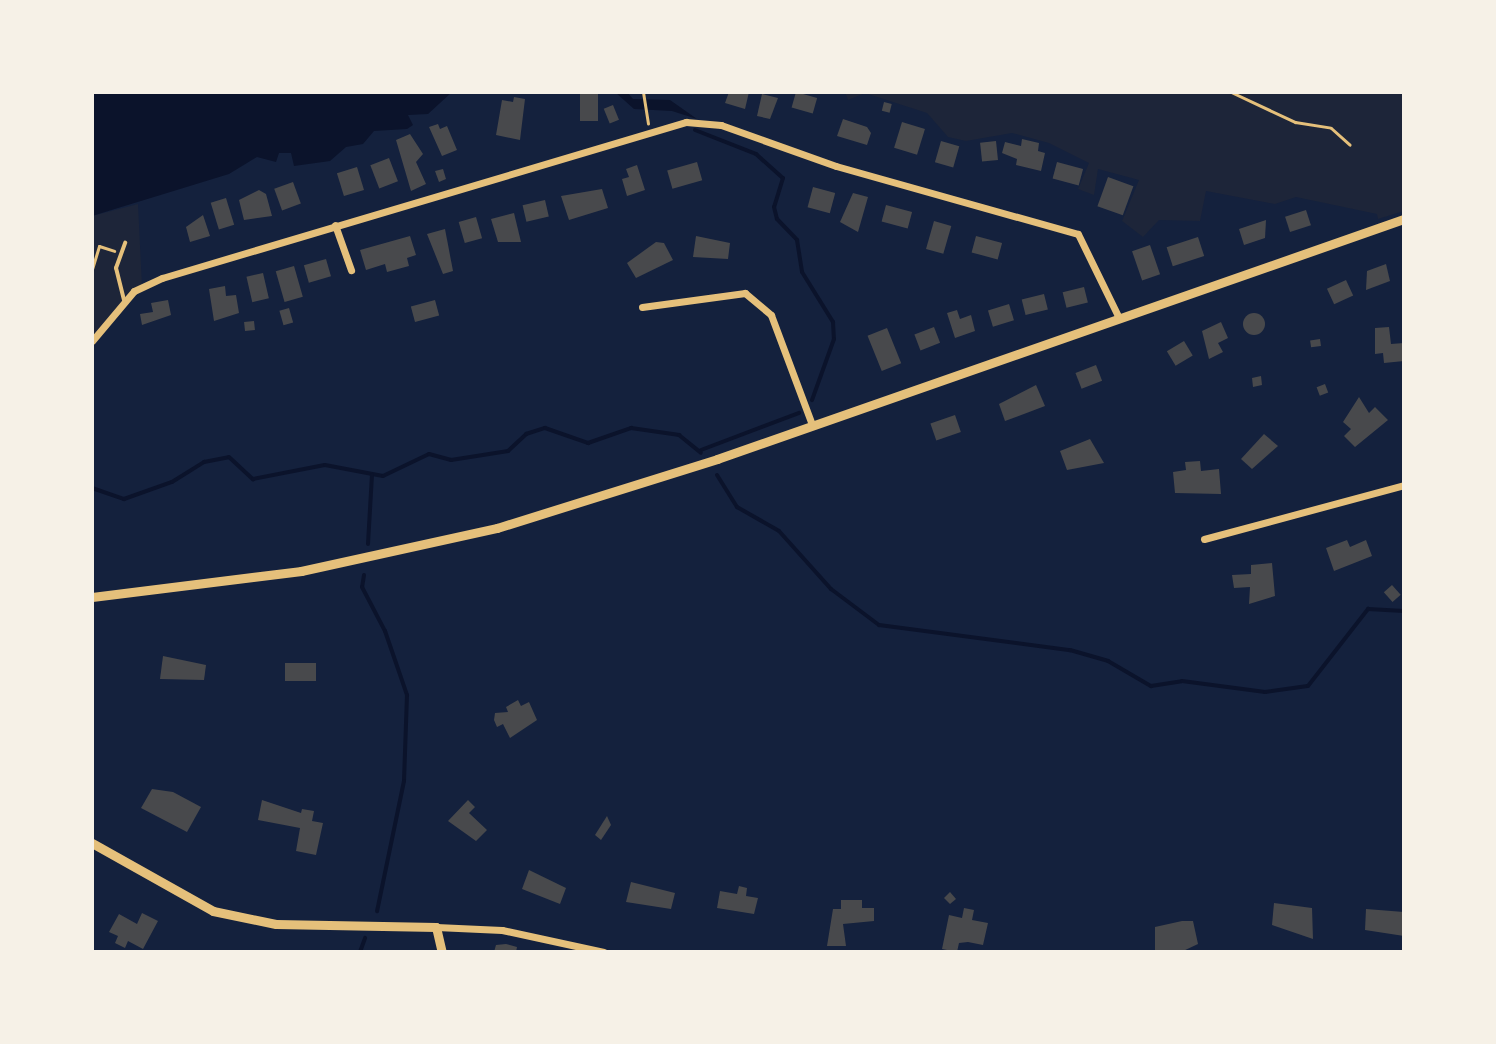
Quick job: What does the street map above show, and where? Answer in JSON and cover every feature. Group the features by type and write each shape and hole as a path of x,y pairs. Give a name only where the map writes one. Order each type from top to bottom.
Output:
{"street":[{"path":"92,341 124,300 162,278 649,130 686,122 721,125 836,166 1078,234 1092,252 1119,318"},
{"path":"92,597 301,571 406,551 717,459 811,422 1404,219"},
{"path":"335,225 351,270"},
{"path":"642,307 745,293 771,315 811,422"},
{"path":"1204,539 1404,485"},
{"path":"92,843 213,911 244,920 502,930 604,952"},
{"path":"436,927 442,952"}],"lane":[{"path":"124,300 116,268 125,243"}],"path":[{"path":"1231,92 1295,122 1331,128 1350,145"},
{"path":"644,94 647,112"},
{"path":"92,269 99,246 121,253"}],"shaded area":[{"path":"92,92 452,92 428,114 408,115 413,125 407,129 374,131 363,144 346,147 330,161 294,166 291,153 279,153 276,162 257,157 229,174 92,216"},
{"path":"615,92 627,92 633,99 670,100 697,119 672,111 634,109"},
{"path":"845,92 1404,92 1404,211 1378,219 1377,214 1296,197 1275,204 1206,191 1200,221 1159,220 1143,237 1122,221 1139,180 1098,169 1094,195 1078,189 1089,163 1049,143 1012,133 966,141 948,137 927,113 865,93 848,100"},
{"path":"138,204 142,286 92,341 92,216"}],"building":[{"path":"580,92 598,92 598,121 580,121"},
{"path":"729,92 749,92 745,109 725,103"},
{"path":"796,92 817,98 813,113 792,107"},
{"path":"762,94 778,98 770,119 757,116"},
{"path":"514,97 525,99 520,140 496,135 502,100 513,102"},
{"path":"884,102 892,104 890,113 882,111"},
{"path":"613,105 619,120 610,124 604,109"},
{"path":"843,119 867,127 871,133 867,145 837,136"},
{"path":"902,122 925,129 917,155 894,148"},
{"path":"438,124 440,129 447,126 457,150 442,156 429,127"},
{"path":"410,134 423,154 416,162 426,184 411,191 396,140"},
{"path":"1022,139 1039,143 1038,151 1045,153 1041,171 1016,165 1017,159 1002,153 1005,142 1021,146"},
{"path":"941,141 959,146 953,167 935,162"},
{"path":"996,141 998,160 982,162 980,143"},
{"path":"389,158 398,181 379,189 370,165"},
{"path":"697,162 702,180 672,189 667,171"},
{"path":"1057,162 1083,169 1079,185 1053,178"},
{"path":"637,165 645,190 627,196 622,179 629,177 626,169"},
{"path":"357,167 364,190 344,196 337,173"},
{"path":"443,169 446,179 439,182 435,171"},
{"path":"1108,177 1133,186 1123,215 1097,206"},
{"path":"293,182 301,204 282,210 274,189"},
{"path":"813,187 835,193 830,213 808,207"},
{"path":"602,189 608,208 569,220 561,196"},
{"path":"259,190 266,194 272,216 244,220 239,200"},
{"path":"853,193 868,197 858,232 840,222"},
{"path":"226,198 234,225 219,229 211,203"},
{"path":"545,200 549,217 526,222 523,205"},
{"path":"886,205 912,212 908,228 882,221"},
{"path":"1306,210 1311,225 1290,232 1285,217"},
{"path":"514,213 521,242 498,242 491,219"},
{"path":"203,215 210,236 190,242 186,227"},
{"path":"476,217 482,238 465,243 459,222"},
{"path":"1266,220 1265,238 1244,245 1239,229"},
{"path":"934,221 951,226 943,254 926,249"},
{"path":"445,229 453,271 443,274 427,234"},
{"path":"410,236 416,255 407,258 409,266 387,272 385,264 366,270 360,250"},
{"path":"696,236 730,243 728,259 693,257"},
{"path":"976,236 1002,243 998,259 972,252"},
{"path":"1198,237 1204,256 1173,266 1167,247"},
{"path":"656,242 664,243 673,260 636,278 627,263"},
{"path":"1150,245 1160,274 1142,280 1132,251"},
{"path":"326,259 331,276 309,283 304,265"},
{"path":"1386,264 1390,281 1366,290 1367,271"},
{"path":"294,266 303,297 285,302 276,271"},
{"path":"263,273 269,298 252,302 246,277"},
{"path":"1346,280 1353,295 1334,304 1327,289"},
{"path":"225,286 226,296 236,295 239,313 214,321 209,289"},
{"path":"1084,287 1088,303 1067,308 1063,292"},
{"path":"1044,294 1048,310 1026,315 1022,300"},
{"path":"168,300 171,315 142,325 140,314 153,312 151,303"},
{"path":"435,300 439,315 415,322 411,306"},
{"path":"1009,304 1014,320 993,327 988,310"},
{"path":"289,308 293,322 284,325 279,311"},
{"path":"957,310 960,319 971,315 975,331 955,338 947,313"},
{"path":"1250,313 1258,313 1265,324 1258,335 1250,335 1243,328 1243,320"},
{"path":"254,321 255,330 245,331 244,322"},
{"path":"1221,322 1228,338 1218,343 1223,352 1209,359 1202,331"},
{"path":"934,327 940,343 920,350 914,335"},
{"path":"1389,327 1391,344 1404,343 1404,361 1384,363 1383,353 1375,354 1375,328"},
{"path":"887,328 901,363 882,371 868,336"},
{"path":"1320,339 1321,346 1311,347 1310,340"},
{"path":"1184,341 1193,356 1176,366 1167,351"},
{"path":"1096,365 1102,381 1082,389 1075,373"},
{"path":"1261,376 1262,385 1253,387 1252,378"},
{"path":"1325,384 1328,392 1320,396 1317,387"},
{"path":"1036,385 1045,406 1005,421 999,404"},
{"path":"1359,397 1369,413 1375,407 1388,420 1355,447 1344,436 1351,429 1343,422"},
{"path":"955,415 961,432 936,440 930,423"},
{"path":"1264,434 1278,446 1252,469 1241,459"},
{"path":"1090,439 1104,463 1067,470 1060,451"},
{"path":"1200,461 1201,471 1219,469 1221,494 1175,493 1173,472 1186,470 1185,462"},
{"path":"1347,540 1350,547 1366,540 1372,556 1334,571 1326,548"},
{"path":"1272,563 1275,596 1249,604 1250,587 1234,588 1232,575 1251,574 1251,565"},
{"path":"1392,585 1401,595 1393,602 1384,592"},
{"path":"163,656 206,665 204,680 160,679"},
{"path":"285,663 316,663 316,681 285,681"},
{"path":"518,700 521,706 529,702 537,720 510,738 503,724 497,727 495,713 508,712 506,707"},
{"path":"152,789 173,792 201,807 187,832 141,808"},
{"path":"262,800 301,813 302,809 314,811 312,821 323,823 316,855 296,851 300,828 258,820"},
{"path":"468,800 475,807 469,813 487,830 476,841 448,821"},
{"path":"607,816 611,825 601,840 595,835"},
{"path":"529,870 566,888 560,904 522,889"},
{"path":"631,882 675,893 671,909 626,902"},
{"path":"739,886 747,888 746,896 758,898 754,914 717,908 720,891 737,894"},
{"path":"950,892 956,899 950,904 944,898"},
{"path":"841,900 862,900 862,908 874,908 874,921 843,924 846,946 827,946 833,909 841,909"},
{"path":"1274,903 1312,908 1313,939 1272,925"},
{"path":"964,908 974,910 972,920 988,923 983,945 959,943 957,952 942,949 949,915 962,918"},
{"path":"1366,909 1404,912 1404,936 1365,930"},
{"path":"142,913 158,921 143,949 128,941 125,948 115,943 118,936 109,932 119,914 137,924"},
{"path":"1193,921 1198,944 1181,952 1155,952 1155,927"},
{"path":"496,945 517,947 516,952 494,952"}],"waterway":[{"path":"695,130 756,154 783,178 774,207 777,219 797,240 802,272 833,322 834,339 812,400"},
{"path":"701,450 799,413"},
{"path":"92,488 124,499 172,482 204,462 229,457 253,479 325,465 383,476 429,454 451,460 508,451 526,434 545,428 588,443 631,428 679,435 701,453"},
{"path":"368,544 372,475"},
{"path":"717,475 737,507 779,531 831,589 879,625 1070,650 1108,661 1151,686 1182,681 1265,692 1308,686 1368,609 1404,611"},
{"path":"364,575 362,587 385,631 407,695 404,781 377,911"},
{"path":"360,952 365,938"}]}
